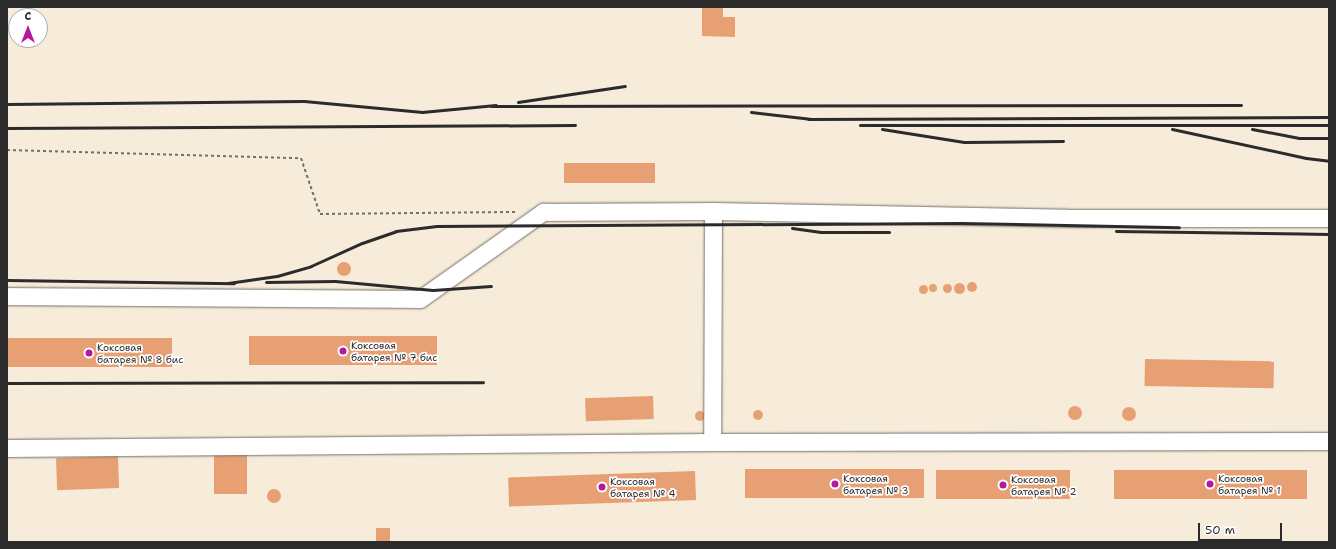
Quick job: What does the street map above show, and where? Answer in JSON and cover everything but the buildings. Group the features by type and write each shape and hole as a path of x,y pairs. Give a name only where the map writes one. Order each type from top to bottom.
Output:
{"lane":[{"path":"712,442 713,211"},
{"path":"7,296 420,299 543,212 713,211 1067,218 1329,218"},
{"path":"7,448 712,442 1329,441"}],"path":[{"path":"7,150 301,158 320,214 520,212"}],"railway":[{"path":"518,102 625,86"},
{"path":"7,104 304,101 422,112 496,105"},
{"path":"491,106 1241,105"},
{"path":"751,112 812,119"},
{"path":"808,119 1329,117"},
{"path":"7,128 575,125"},
{"path":"860,125 1329,125"},
{"path":"882,129 964,142 1063,141"},
{"path":"1172,129 1306,158 1329,161"},
{"path":"1252,129 1299,138 1329,138"},
{"path":"228,283 277,276 311,266 362,243 396,231 437,226 961,223 1179,227"},
{"path":"792,228 821,232 889,232"},
{"path":"1116,231 1329,234"},
{"path":"7,280 234,283"},
{"path":"266,282 335,281 433,290 491,286"},
{"path":"7,383 483,382"}],"place":[{"name":"Коксовая батарея № 7 бис","path":"343,351"},
{"name":"Коксовая батарея № 8 бис","path":"89,353"},
{"name":"Коксовая батарея № 3","path":"835,484"},
{"name":"Коксовая батарея № 1","path":"1210,484"},
{"name":"Коксовая батарея № 2","path":"1003,485"},
{"name":"Коксовая батарея № 4","path":"602,487"}]}
